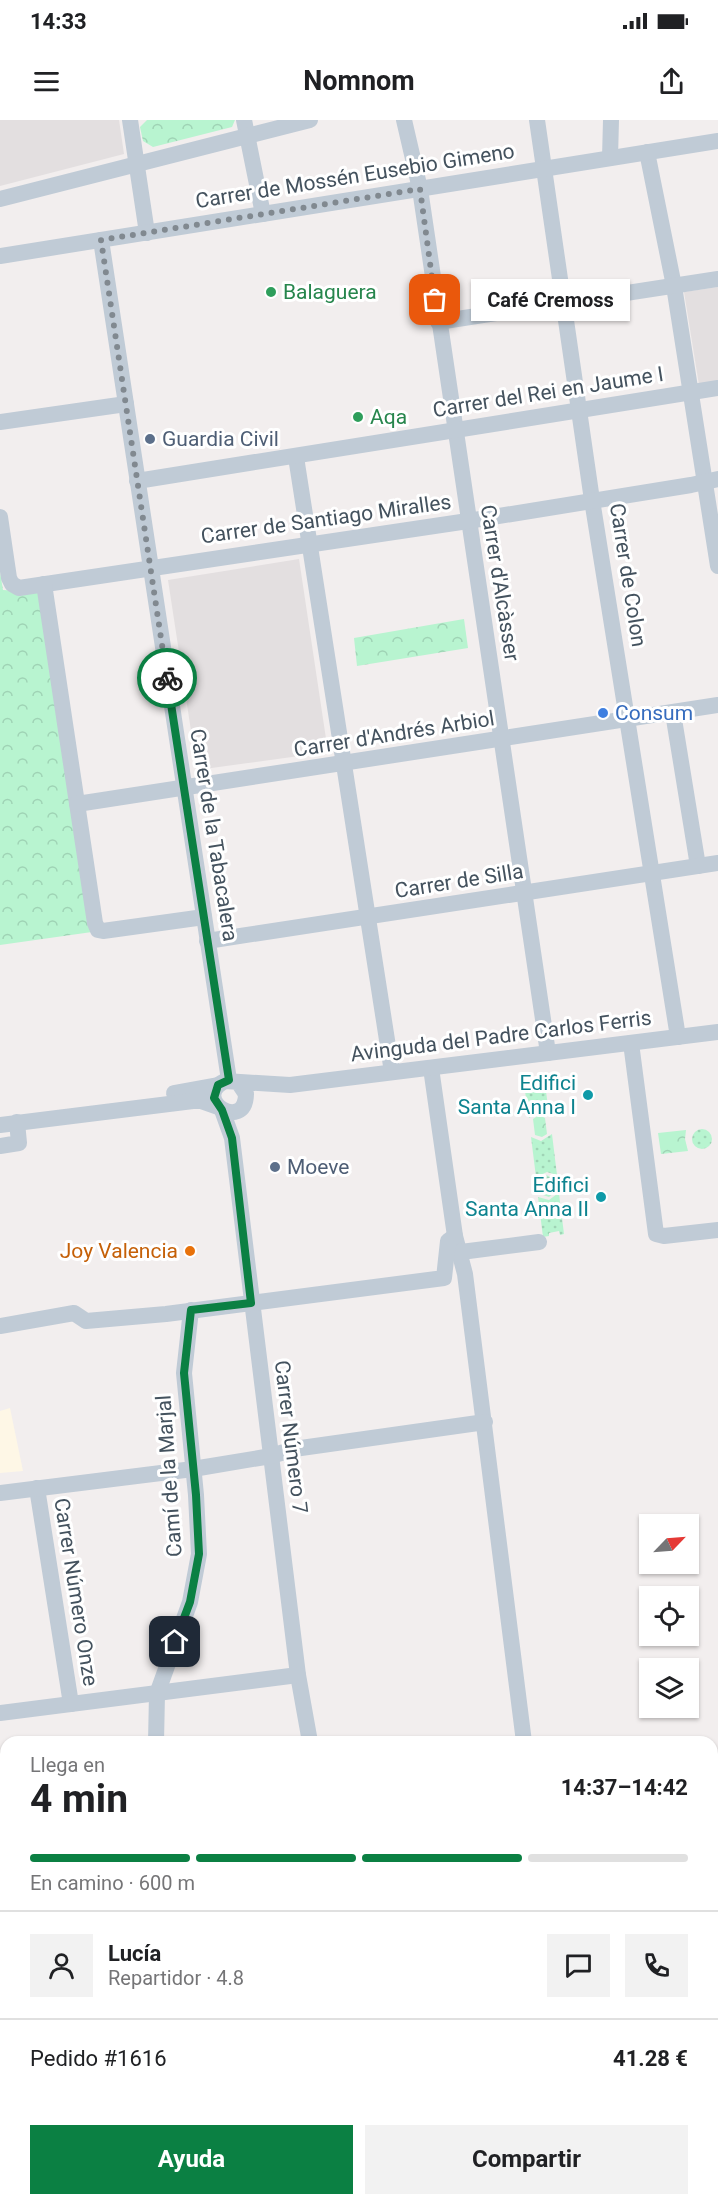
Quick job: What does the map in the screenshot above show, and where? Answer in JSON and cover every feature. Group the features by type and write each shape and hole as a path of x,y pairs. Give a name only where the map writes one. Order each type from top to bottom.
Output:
{"street":[{"path":"130,120 147,232"},
{"path":"0,199 136,164 245,128 310,120"},
{"name":"Carrer d'Alcàsser","path":"404,120 420,189 548,1053"},
{"name":"Carrer de Colon","path":"537,120 592,500 678,1037"},
{"path":"610,158 611,120"},
{"path":"245,128 263,214"},
{"name":"Carrer de Mossén Eusebio Gimeno","path":"0,256 718,141"},
{"path":"647,152 674,286 690,392 711,480 718,566"},
{"name":"Carrer de la Tabacalera","path":"101,240 228,1083"},
{"path":"438,322 718,279"},
{"name":"Carrer del Rei en Jaume I","path":"137,481 718,388"},
{"path":"0,422 126,404"},
{"path":"296,457 392,1072"},
{"name":"Carrer de Santiago Miralles","path":"0,517 9,578 12,584 19,588 468,521 711,480"},
{"path":"44,584 95,923 98,930 204,917"},
{"name":"Carrer d'Andrés Arbiol","path":"77,804 343,765 718,705"},
{"path":"673,713 698,866"},
{"name":"Carrer de Silla","path":"207,941 718,863"},
{"name":"Avinguda del Padre Carlos Ferris","path":"0,1113 189,1091 228,1083 290,1085 718,1032"},
{"path":"630,1043 655,1230 658,1236 718,1230"},
{"path":"431,1068 455,1236 461,1252 485,1422 523,1736"},
{"path":"228,1083 214,1098 230,1108"},
{"name":"Carrer Número 7","path":"228,1083 246,1094 230,1108 232,1138 298,1675 309,1736"},
{"name":"Avinguda del Padre Carlos Ferris","path":"230,1108 290,1085"},
{"path":"0,1125 193,1101 230,1108"},
{"path":"0,1146 19,1143 17,1122"},
{"path":"0,1326 74,1313 87,1321 444,1278 448,1240 455,1236"},
{"path":"461,1252 539,1242"},
{"name":"Camí de la Marjal","path":"156,1736 157,1694 190,1602 199,1554 184,1373 191,1310"},
{"path":"0,1493 193,1469 271,1456 294,1449 485,1422"},
{"name":"Carrer Número Onze","path":"37,1488 71,1704"},
{"path":"0,1713 298,1675"}],"shaded area":[{"path":"0,120 119,120 124,154 0,186"},
{"path":"718,287 718,382 699,385 684,292"},
{"path":"299,559 328,752 197,770 168,580"},
{"path":"10,1408 23,1471 0,1473 0,1411"}],"green space":[{"path":"147,120 235,120 232,127 153,147 143,141 140,127"},
{"path":"0,572 3,590 40,592 92,932 0,945"},
{"path":"464,619 468,648 357,666 354,638"},
{"path":"540,1075 544,1075 549,1115 539,1112 529,1118 523,1078 529,1077 529,1081 540,1079"},
{"path":"539,1115 545,1118 547,1134 542,1137 535,1135 533,1119"},
{"path":"702,1129 709,1132 712,1139 709,1146 702,1149 695,1146 692,1139 695,1132"},
{"path":"686,1130 685,1139 688,1151 661,1154 658,1133"},
{"path":"552,1134 557,1175 547,1172 536,1177 531,1137 541,1141"},
{"path":"546,1175 553,1178 554,1193 549,1197 543,1195 541,1179"},
{"path":"559,1194 564,1234 560,1235 559,1231 543,1237 538,1197 549,1200"}],"way so far":[{"path":"167,678 101,240 420,189 435,300"}],"place":[{"name":"Balaguera","path":"271,292"},
{"name":"Café Cremoss","path":"435,300"},
{"name":"Aqa","path":"358,417"},
{"name":"Guardia Civil","path":"150,439"},
{"name":"Consum","path":"603,713"},
{"name":"Edifici Santa Anna I","path":"588,1095"},
{"name":"Moeve","path":"275,1167"},
{"name":"Edifici Santa Anna II","path":"601,1197"},
{"name":"Joy Valencia","path":"190,1251"}],"route":[{"path":"167,678 229,1080 218,1085 214,1098 215,1103 222,1110 232,1138 251,1303 191,1310 184,1373 196,1495 199,1554 190,1602 175,1642"}]}
